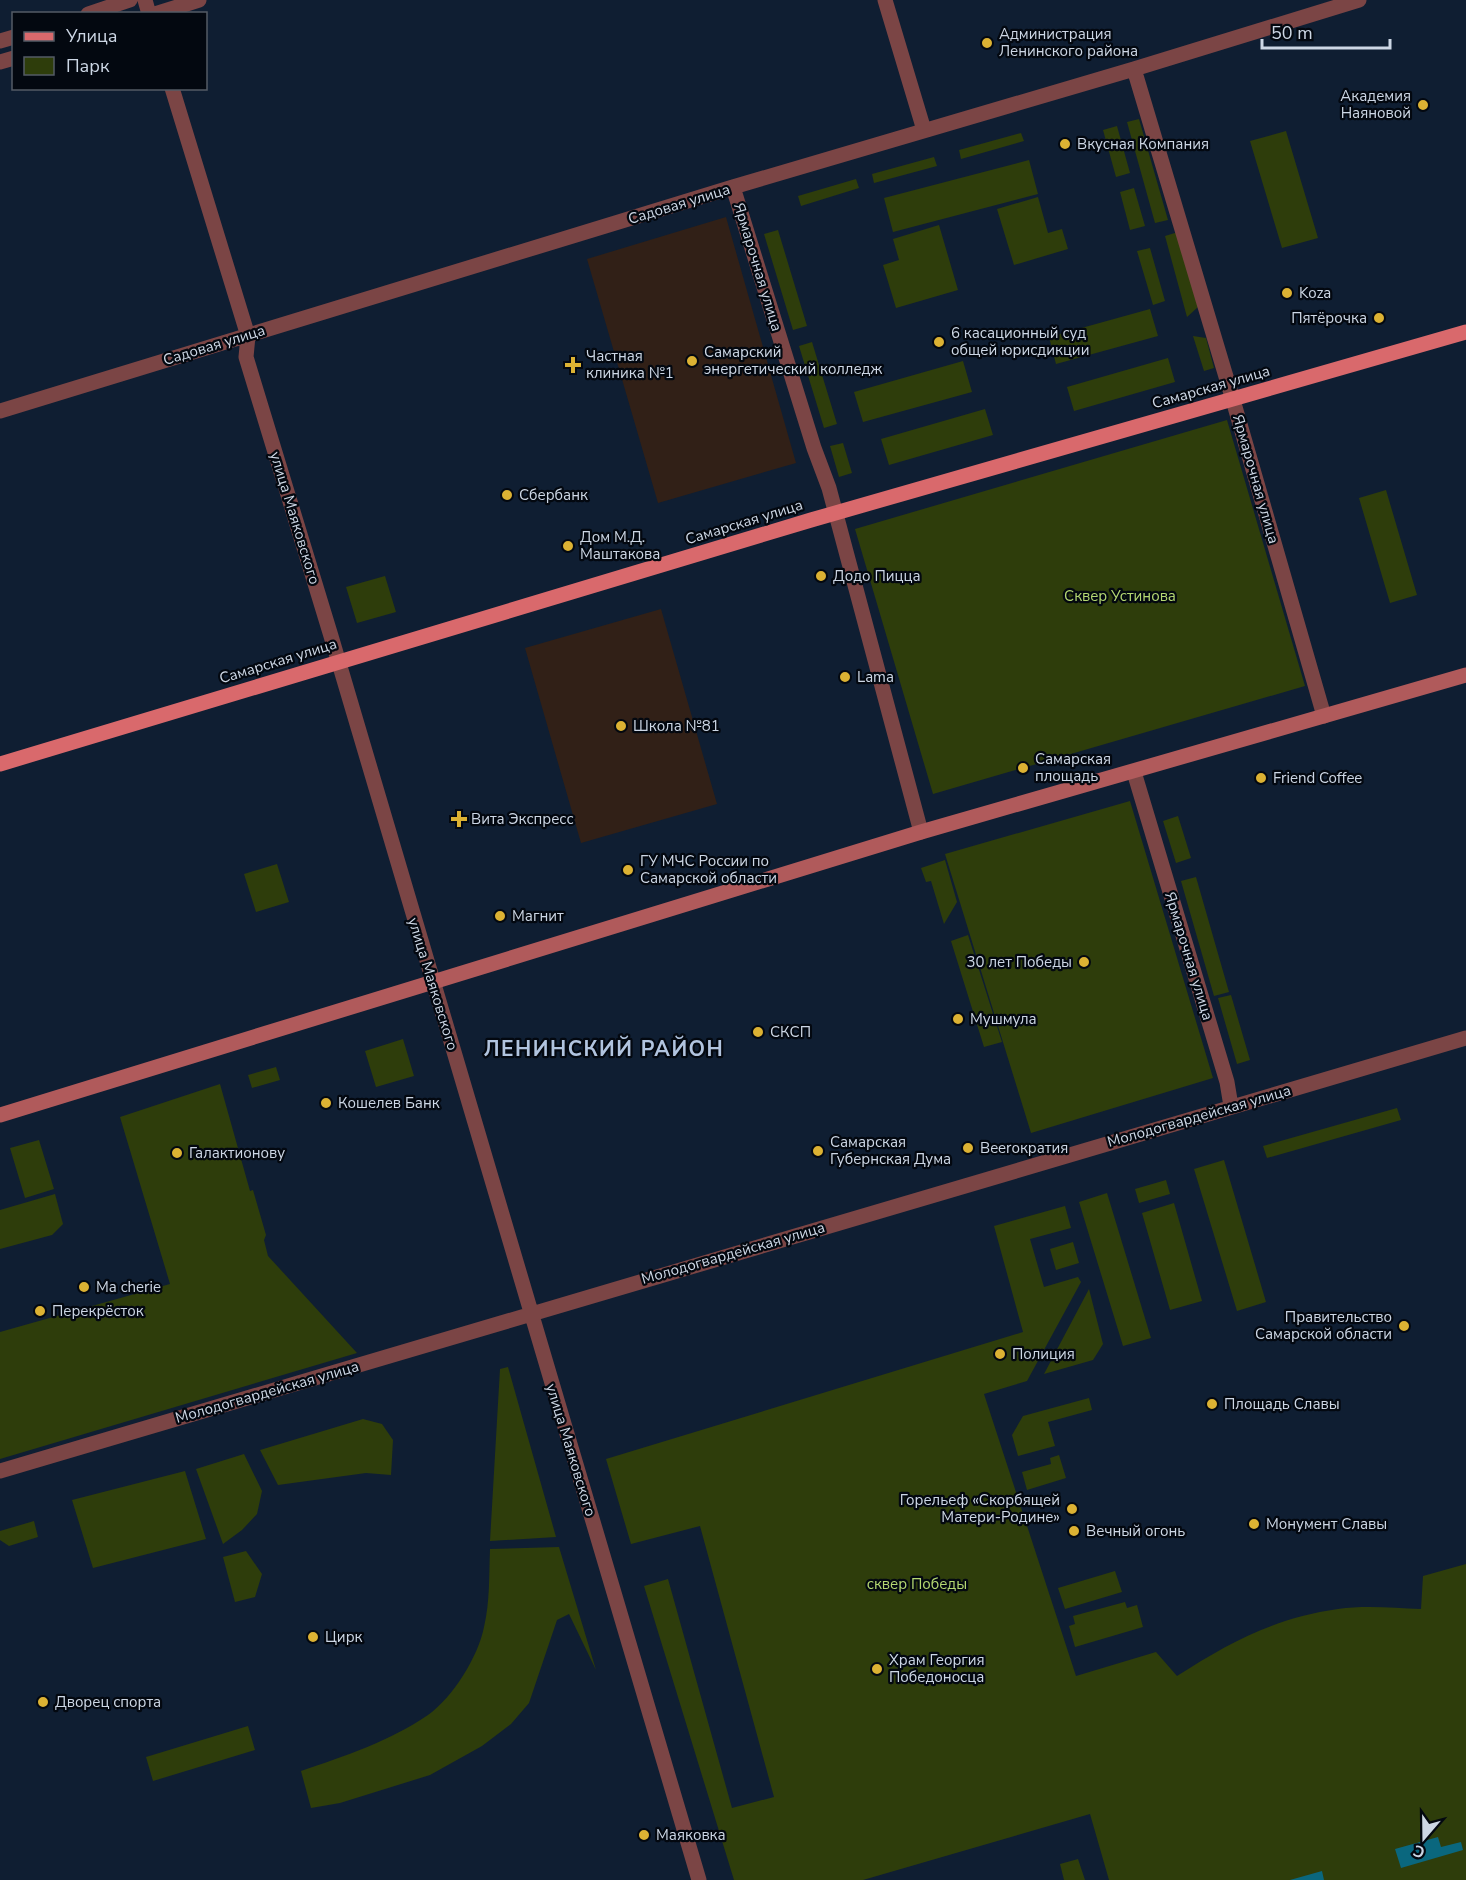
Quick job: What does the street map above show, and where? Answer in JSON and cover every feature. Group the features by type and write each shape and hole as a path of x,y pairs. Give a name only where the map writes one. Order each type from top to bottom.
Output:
{"main road":[{"name":"Самарская улица","path":"0,765 836,513 1466,332"}],"street":[{"path":"94,12 130,0"},
{"path":"161,12 199,0"},
{"path":"885,0 924,130"},
{"name":"Садовая улица","path":"0,411 733,187 1359,0"},
{"name":"Ярмарочная улица","path":"1134,69 1233,399 1324,716"},
{"name":"улица Маяковского","path":"173,90 248,336 246,357 699,1880"},
{"name":"Ярмарочная улица","path":"733,187 814,448 829,488 921,832"},
{"path":"0,1115 921,832 1466,675"},
{"name":"Ярмарочная улица","path":"1134,772 1227,1082 1231,1107"},
{"name":"Молодогвардейская улица","path":"0,1471 1466,1038"}],"shaded area":[{"name":"Самарский энергетический колледж","path":"726,217 796,463 658,503 587,259"},
{"name":"Школа №81","path":"661,609 717,804 581,843 525,648"}],"green space":[{"path":"1139,119 1168,220 1155,223 1127,122"},
{"path":"1117,126 1130,173 1116,177 1103,130"},
{"path":"1286,131 1318,238 1282,248 1250,141"},
{"path":"1021,133 1024,141 961,159 959,150"},
{"path":"934,157 937,166 874,183 872,174"},
{"path":"1029,160 1038,194 893,232 884,198"},
{"path":"856,179 859,188 801,206 798,196"},
{"path":"1134,188 1145,226 1130,230 1120,192"},
{"path":"1038,197 1048,233 1062,229 1068,249 1014,265 997,209"},
{"path":"939,225 958,290 896,308 883,265 899,260 893,239"},
{"path":"778,230 807,326 793,330 764,234"},
{"path":"1178,232 1198,307 1187,317 1165,236"},
{"path":"1150,248 1165,301 1153,305 1137,251"},
{"path":"1150,309 1158,336 1056,364 1049,337"},
{"path":"1193,336 1206,338 1214,368 1204,371"},
{"path":"812,342 837,424 824,428 799,346"},
{"path":"1168,358 1175,382 1074,411 1067,387"},
{"path":"963,361 972,392 863,422 854,392"},
{"path":"985,409 993,435 889,465 881,439"},
{"name":"Сквер Устинова","path":"1227,420 1305,686 933,794 855,529"},
{"path":"843,443 852,473 839,477 830,446"},
{"path":"1386,490 1417,595 1390,603 1359,498"},
{"path":"385,576 396,612 357,623 346,587"},
{"path":"1130,801 1213,1078 1031,1133 945,854"},
{"path":"1178,816 1191,858 1176,863 1163,821"},
{"path":"945,860 957,902 944,924 931,881 926,882 921,868"},
{"path":"277,864 289,902 256,912 244,874"},
{"path":"1196,877 1229,992 1214,996 1181,881"},
{"path":"968,935 1002,1042 984,1047 951,941"},
{"path":"1231,995 1250,1060 1237,1064 1218,998"},
{"path":"403,1039 414,1076 376,1087 365,1051"},
{"path":"276,1067 280,1080 252,1088 248,1075"},
{"path":"220,1084 250,1191 253,1190 266,1235 264,1240 268,1256 357,1353 0,1459 0,1332 170,1284 120,1117"},
{"path":"1397,1108 1401,1120 1267,1158 1263,1146"},
{"path":"39,1140 54,1189 25,1198 10,1148"},
{"path":"1224,1160 1266,1302 1237,1311 1194,1169"},
{"path":"1166,1180 1170,1194 1139,1203 1135,1189"},
{"path":"1107,1193 1151,1338 1123,1346 1079,1202"},
{"path":"55,1194 63,1224 52,1235 0,1249 0,1210"},
{"path":"1174,1203 1202,1301 1170,1310 1142,1213"},
{"name":"сквер Победы","path":"1065,1206 1071,1228 1030,1239 1044,1287 1078,1277 1081,1282 1027,1381 984,1394 1076,1676 1156,1652 1177,1676 1235,1642 1294,1618 1348,1608 1421,1609 1423,1576 1466,1564 1466,1880 1109,1880 1090,1814 863,1880 734,1880 644,1586 668,1579 732,1808 774,1797 700,1526 631,1544 606,1459 1023,1332 994,1226"},
{"path":"1073,1242 1079,1263 1056,1270 1050,1249"},
{"path":"1089,1289 1103,1344 1093,1360 1044,1374"},
{"path":"508,1367 556,1537 490,1541 500,1369"},
{"path":"1089,1398 1092,1410 1048,1422 1055,1446 1018,1456 1012,1435 1023,1416"},
{"path":"363,1419 382,1424 393,1440 391,1475 366,1473 278,1485 260,1450"},
{"path":"244,1454 262,1491 257,1514 242,1530 223,1544 196,1469"},
{"path":"1059,1455 1066,1478 1027,1490 1022,1472 1051,1464 1050,1458"},
{"path":"185,1471 206,1539 93,1568 72,1500"},
{"path":"34,1521 38,1537 9,1546 0,1540 0,1531"},
{"path":"559,1547 596,1670 569,1614 557,1620 529,1703 511,1724 482,1746 430,1775 340,1803 311,1808 301,1771 350,1754 414,1724 437,1707 463,1676 481,1639 486,1618 490,1549"},
{"path":"246,1551 262,1574 255,1597 235,1602 223,1557"},
{"path":"1115,1571 1122,1592 1065,1609 1058,1588"},
{"path":"1125,1602 1127,1608 1137,1605 1143,1627 1075,1647 1069,1626 1075,1624 1073,1616"},
{"path":"248,1726 255,1750 153,1781 146,1757"},
{"path":"1078,1859 1085,1880 1064,1880 1060,1864"}],"water":[{"path":"1438,1837 1441,1847 1461,1842 1463,1850 1401,1868 1395,1849"},
{"path":"1322,1871 1324,1880 1290,1880"}],"place":[{"name":"Администрация Ленинского района","path":"987,43"},
{"name":"Академия Наяновой","path":"1423,105"},
{"name":"Вкусная Компания","path":"1065,144"},
{"name":"Koza","path":"1287,293"},
{"name":"Пятёрочка","path":"1379,318"},
{"name":"6 касационный суд общей юрисдикции","path":"939,342"},
{"name":"Самарский энергетический колледж","path":"692,361"},
{"name":"Частная клиника №1","path":"573,365"},
{"name":"Сбербанк","path":"507,495"},
{"name":"Дом М.Д. Маштакова","path":"568,546"},
{"name":"Додо Пицца","path":"821,576"},
{"name":"Lama","path":"845,677"},
{"name":"Школа №81","path":"621,726"},
{"name":"Самарская площадь","path":"1023,768"},
{"name":"Friend Coffee","path":"1261,778"},
{"name":"Вита Экспресс","path":"459,819"},
{"name":"ГУ МЧС России по Самарской области","path":"628,870"},
{"name":"Магнит","path":"500,916"},
{"name":"30 лет Победы","path":"1084,962"},
{"name":"Мушмула","path":"958,1019"},
{"name":"СКСП","path":"758,1032"},
{"name":"Кошелев Банк","path":"326,1103"},
{"name":"Beerократия","path":"968,1148"},
{"name":"Самарская Губернская Дума","path":"818,1151"},
{"name":"Галактионову","path":"177,1153"},
{"name":"Ma cherie","path":"84,1287"},
{"name":"Перекрёсток","path":"40,1311"},
{"name":"Правительство Самарской области","path":"1404,1326"},
{"name":"Полиция","path":"1000,1354"},
{"name":"Площадь Славы","path":"1212,1404"},
{"name":"Горельеф «Скорбящей Матери-Родине»","path":"1072,1509"},
{"name":"Монумент Славы","path":"1254,1524"},
{"name":"Вечный огонь","path":"1074,1531"},
{"name":"Цирк","path":"313,1637"},
{"name":"Храм Георгия Победоносца","path":"877,1669"},
{"name":"Дворец спорта","path":"43,1702"},
{"name":"Маяковка","path":"644,1835"}],"district":[{"name":"ЛЕНИНСКИЙ РАЙОН","path":"604,1049"}]}
